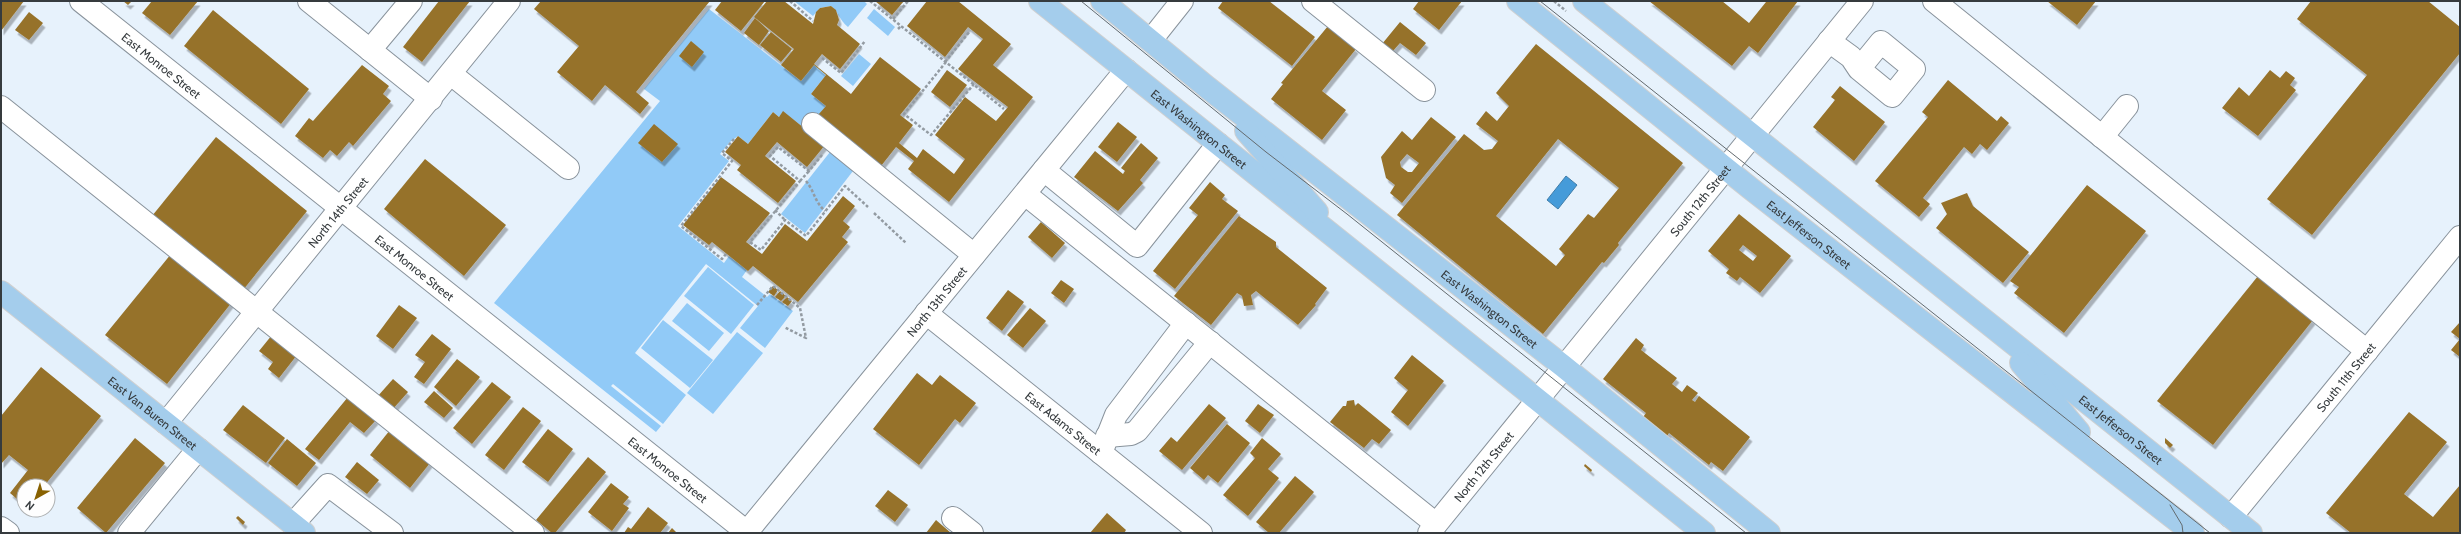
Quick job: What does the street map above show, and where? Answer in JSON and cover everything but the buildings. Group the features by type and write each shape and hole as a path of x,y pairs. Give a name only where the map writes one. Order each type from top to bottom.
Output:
{"main road":[{"name":"East Washington Street","path":"1040,1 1358,258 1538,399 1704,533"},
{"name":"East Washington Street","path":"1102,1 1208,88 1564,366 1769,533"},
{"name":"East Jefferson Street","path":"1518,1 1727,169 2193,533"},
{"name":"East Jefferson Street","path":"1584,1 2251,533"},
{"name":"East Washington Street","path":"1208,88 1358,258"},
{"name":"East Van Buren Street","path":"1,292 300,530"},
{"name":"East Jefferson Street","path":"1990,326 2104,462"}],"street":[{"name":"East Monroe Street","path":"81,1 747,533"},
{"path":"309,1 431,99"},
{"path":"370,50 411,1"},
{"name":"North 14th Street","path":"166,423 255,311 431,99 509,1"},
{"path":"1151,40 1182,1"},
{"path":"1313,1 1424,90"},
{"name":"South 12th Street","path":"1538,399 1727,169 1862,1"},
{"path":"1934,1 2367,351"},
{"path":"1829,41 1851,56 1859,69"},
{"name":"North 13th Street","path":"747,533 1126,70"},
{"path":"451,74 568,168"},
{"path":"2102,137 2127,106"},
{"path":"1,107 533,533"},
{"path":"813,124 974,255"},
{"path":"1044,170 1137,246 1218,144"},
{"path":"1025,194 1210,342 1433,529"},
{"name":"South 11th Street","path":"2231,517 2460,237"},
{"name":"East Adams Street","path":"926,313 1104,444 1201,533"},
{"path":"1104,444 1116,415 1186,323"},
{"path":"1104,444 1131,434 1137,430 1210,342"},
{"name":"North 12th Street","path":"1433,529 1538,399"},
{"path":"129,533 198,449"},
{"path":"300,530 328,486 392,533"},
{"path":"953,518 972,533"},
{"path":"1,528 8,533"}],"path":[{"path":"790,1 813,21"},
{"path":"893,20 908,1"},
{"path":"871,3 1004,109"},
{"path":"898,29 901,26"},
{"path":"970,31 904,114 931,135 974,84"},
{"path":"822,58 841,73 865,41"},
{"path":"726,254 722,259 681,226 732,161 722,153 734,139"},
{"path":"800,181 770,156 778,147 809,171"},
{"path":"785,220 761,250 750,242 827,149"},
{"path":"806,182 812,188 816,204 825,211"},
{"path":"775,210 785,220 806,236 845,186 868,207"},
{"path":"874,213 906,243"},
{"path":"757,305 773,286 796,304 800,308 806,338 784,327"}],"shaded area":[{"path":"794,1 864,1 867,4 848,27 831,6 820,8 813,16"},
{"path":"709,9 801,81 814,65 826,75 811,94 826,106 807,130 783,112 779,117 773,112 748,144 738,136 730,142 720,154 729,161 678,226 724,263 729,256 747,270 742,277 767,297 770,294 793,311 765,348 740,328 758,306 706,264 635,353 686,395 663,424 613,384 611,386 661,426 656,432 494,303 660,101 644,89"},
{"path":"874,9 895,27 888,36 867,18"},
{"path":"859,54 871,64 853,86 841,76"},
{"path":"830,152 853,171 805,233 781,214"},
{"path":"1566,176 1577,185 1558,209 1547,200"},
{"path":"708,267 754,305 731,334 684,296"},
{"path":"687,303 724,333 709,351 672,321"},
{"path":"663,320 713,360 690,388 641,348"},
{"path":"737,332 763,353 713,414 687,393"}],"tram line":[{"path":"1081,1 1266,152 1347,214 1746,533"},
{"path":"1540,1 2210,533"},
{"path":"2170,505 2182,525 2183,533"}]}
